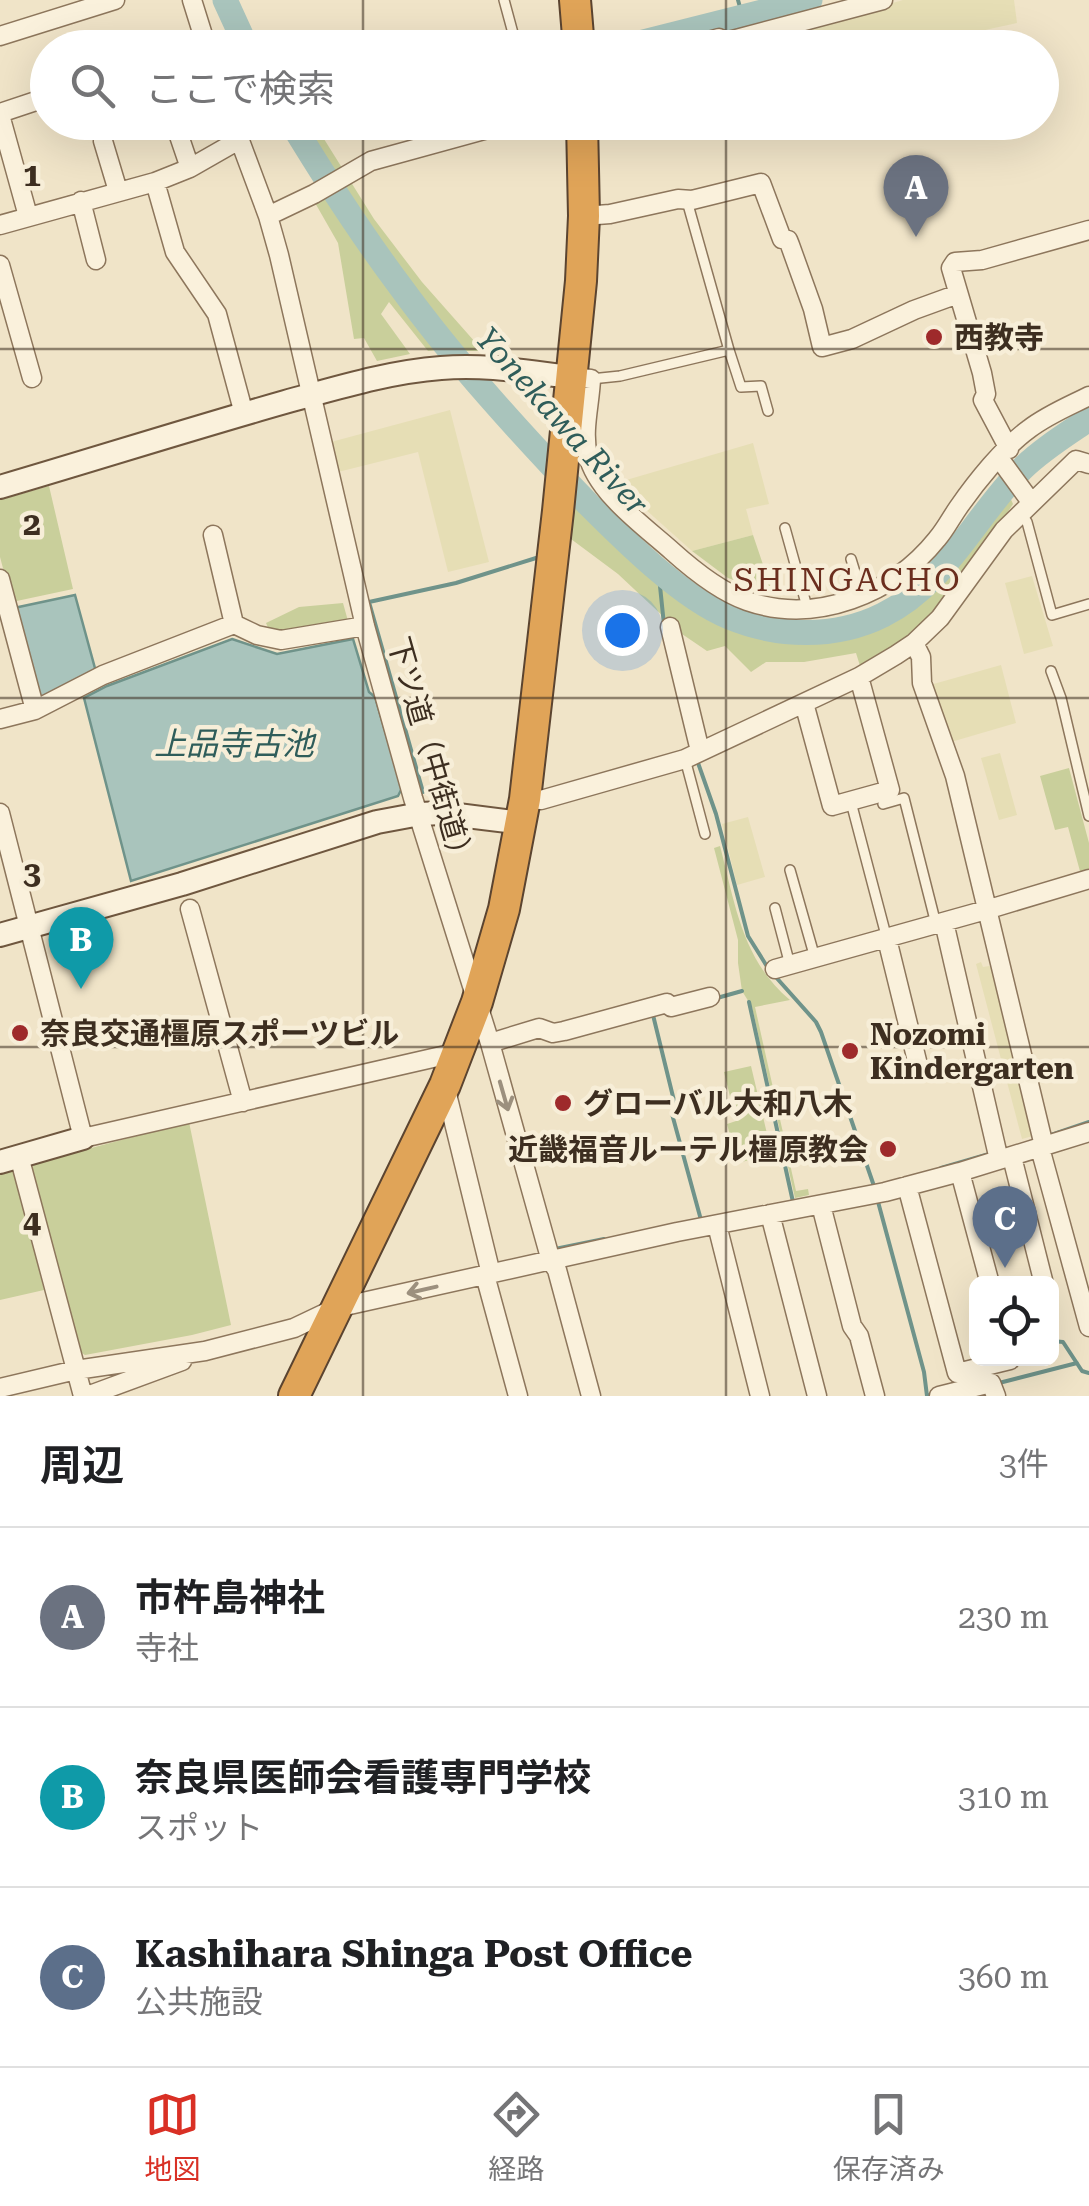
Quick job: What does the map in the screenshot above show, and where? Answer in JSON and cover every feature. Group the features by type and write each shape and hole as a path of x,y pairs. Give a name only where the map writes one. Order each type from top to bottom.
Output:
{"highway":[{"path":"575,0 578,30"},
{"path":"294,1396 445,1085 477,1002 504,909 524,811 566,424 580,378 582,140"}],"street":[{"path":"0,36 115,0"},
{"path":"192,0 200,30"},
{"path":"771,30 883,0"},
{"path":"28,216 0,114 30,103"},
{"path":"181,140 190,168"},
{"path":"0,225 154,182 190,168 225,140"},
{"name":"下ツ道（中街道）","path":"239,140 268,216 292,304 365,626 413,798 490,1043 591,1396"},
{"path":"268,216 371,162 449,140"},
{"path":"103,141 118,191"},
{"path":"154,182 175,252 217,314 244,414"},
{"path":"584,216 761,183 782,240 790,244 822,347 852,339 958,294"},
{"path":"81,201 96,260"},
{"path":"1026,504 982,400 986,394 982,372 951,268 954,262 982,260 1089,230"},
{"path":"0,265 32,378"},
{"path":"0,485 361,381 439,368 516,370 580,378 588,454 596,477 616,500 693,570 746,601 807,608 838,604 888,585 938,539 961,504 1028,429 1088,394"},
{"path":"0,935 182,884 376,822 420,814 524,811 541,800 692,755 860,677 914,643 940,618 1026,504 1084,457"},
{"path":"213,535 234,624"},
{"path":"0,579 35,710"},
{"path":"0,718 35,710 103,675 234,624 281,640 365,626"},
{"path":"670,627 692,755"},
{"path":"914,643 921,657 922,683 955,776 1042,1147 1089,1327"},
{"path":"804,703 832,806 890,790 860,677"},
{"path":"0,813 84,1138"},
{"path":"783,967 1089,879"},
{"path":"190,909 242,1102"},
{"path":"940,923 1042,1276"},
{"path":"887,938 919,1068"},
{"path":"490,1043 539,1028 552,1033 564,1031 710,997"},
{"path":"205,1351 85,1396 10,1159 84,1138 459,1052"},
{"path":"445,1085 518,1396"},
{"path":"0,1388 76,1370 205,1351 294,1328 336,1308 907,1186 1089,1132"},
{"path":"960,1172 988,1276"},
{"path":"907,1186 957,1373 986,1366"},
{"path":"821,1204 852,1326 859,1336 875,1396"},
{"path":"770,1214 817,1396"},
{"path":"718,1225 760,1396"},
{"path":"939,1396 991,1383 996,1396"}],"lane":[{"path":"504,0 512,30"},
{"path":"686,200 741,387 761,386 768,411"},
{"path":"580,378 620,376 730,350"},
{"path":"1026,504 1027,522 1052,615 1089,604"},
{"path":"786,528 807,608"},
{"path":"852,559 862,596"},
{"path":"1050,671 1089,816"},
{"path":"692,755 705,834"},
{"path":"884,804 904,798 940,923"},
{"path":"852,806 887,938"},
{"path":"790,870 815,958"},
{"path":"775,908 783,967"}],"shaded area":[{"path":"903,0 1014,0 1017,23 985,30 800,30"},
{"path":"450,410 489,562 448,572 418,452 338,472 331,442"},
{"path":"753,443 769,504 746,509 753,535 692,551 616,483"},
{"path":"1032,576 1053,646 1024,654 1005,583"},
{"path":"1001,665 1016,723 951,742 930,685"},
{"path":"1000,753 1017,815 999,820 981,758"},
{"path":"748,817 765,877 737,885 722,824"},
{"path":"981,962 983,967 995,965 1036,1135 1022,1139 976,964"}],"green space":[{"path":"312,140 325,140 374,219 422,282 483,351 461,351 396,274"},
{"path":"326,194 378,272 439,350 428,351 389,302 381,314 410,354 377,361 364,338 354,339 338,243 314,201"},
{"path":"49,486 73,589 12,602 0,557 0,500"},
{"path":"1009,495 1013,504 940,605 906,640 861,669 856,653 804,662 766,662 751,672 725,646 707,651 682,634 618,574 571,539 575,501 689,601 718,618 755,633 789,639 833,635 893,619 931,589 962,556 983,521"},
{"path":"753,535 773,594 728,578 692,551"},
{"path":"343,603 348,621 270,632 266,623 299,607"},
{"path":"1069,768 1089,843 1089,872 1081,875 1068,827 1055,830 1040,776"},
{"path":"720,846 751,949 790,1000 755,1007 796,1191 808,1189 809,1195 795,1198 752,1007 742,991 738,940 714,848"},
{"path":"751,1066 772,1155 737,1163 727,1124 736,1121 724,1072"},
{"path":"189,1122 231,1325 85,1355 76,1349 30,1172 35,1163"},
{"path":"12,1158 44,1290 0,1300 0,1163"}],"water":[{"path":"75,595 96,672 39,705 14,608"},
{"name":"上品寺古池","path":"232,639 277,654 353,639 402,788 398,796 131,881 84,698"}],"waterway":[{"name":"Yonekawa River","path":"225,0 239,30"},
{"path":"738,0 743,18"},
{"path":"691,30 810,0"},
{"name":"Yonekawa River","path":"302,140 344,206 444,343 539,452 636,551 673,582 711,608 747,624 786,631 826,631 865,623 905,602 942,568 1022,469 1089,419"},
{"path":"423,792 369,602 456,583 536,558"},
{"path":"664,625 660,586 667,576"},
{"path":"697,760 716,814 748,936 768,968"},
{"path":"774,975 821,1032 875,1189"},
{"path":"717,998 742,991"},
{"path":"749,1002 793,1202"},
{"path":"653,1015 677,1113 672,1114 701,1220"},
{"path":"1051,1135 1089,1122"},
{"path":"941,1168 989,1154"},
{"path":"877,1198 927,1396 933,1394"},
{"path":"555,1249 604,1239"},
{"path":"1059,1342 1082,1371 1089,1373"},
{"path":"999,1383 1077,1363"}],"place":[{"name":"市杵島神社","path":"916,237"},
{"name":"西教寺","path":"934,337"},
{"name":"奈良県医師会看護専門学校","path":"81,989"},
{"name":"奈良交通橿原スポーツビル","path":"20,1033"},
{"name":"Nozomi Kindergarten","path":"850,1051"},
{"name":"グローバル大和八木","path":"563,1103"},
{"name":"近畿福音ルーテル橿原教会","path":"888,1149"},
{"name":"Kashihara Shinga Post Office","path":"1005,1268"}],"district":[{"name":"SHINGACHO","path":"848,580"}]}
